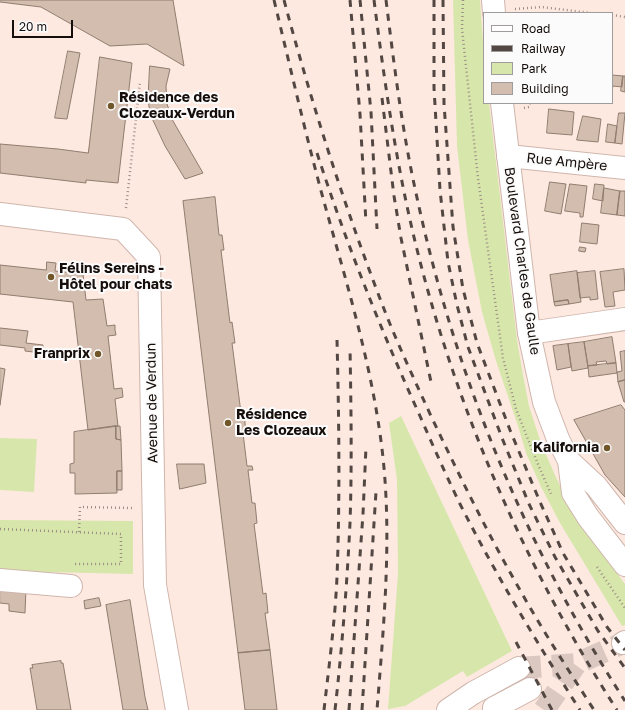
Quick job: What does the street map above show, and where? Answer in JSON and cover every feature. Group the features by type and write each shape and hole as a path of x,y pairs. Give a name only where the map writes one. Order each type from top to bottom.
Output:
{"street":[{"name":"Boulevard Charles de Gaulle","path":"502,104 529,333 544,402 558,439 569,461 573,493 588,517 625,564"},
{"name":"Rue Ampère","path":"508,156 625,168"},
{"path":"0,214 123,229"},
{"name":"Avenue de Verdun","path":"123,229 149,257 155,585 177,710"},
{"path":"529,333 625,319"},
{"name":"Boulevard Charles de Gaulle","path":"569,461 596,486 625,523"},
{"path":"0,580 71,586"},
{"path":"453,709 473,693 519,668"},
{"path":"494,710 494,708 530,689"}],"path":[{"path":"494,8 541,7 582,12"},
{"path":"613,15 625,17"},
{"path":"123,229 140,82"},
{"path":"526,108 529,107 530,104"},
{"path":"79,532 80,507 153,508"},
{"path":"0,530 121,534 121,564 68,564"}],"green space":[{"path":"453,0 480,0 483,42 483,104 489,104 517,340 529,406 541,443 566,498 587,533 625,584 625,625 622,626 560,523 541,487 526,453 496,361 482,312 468,240 457,146"},
{"path":"401,416 512,651 467,677 463,671 405,706 388,709 398,573 397,480 389,423"},
{"path":"0,438 37,439 34,492 0,490"},
{"path":"0,520 133,521 133,574 0,571"}],"building":[{"path":"0,0 173,0 184,66 147,44 110,46 41,7 0,2"},
{"path":"68,51 80,53 67,119 55,118"},
{"name":"Résidence des Clozeaux-Verdun","path":"100,57 132,63 118,183 86,180 86,183 0,173 0,144 88,153"},
{"path":"150,66 170,69 166,86 167,104 173,121 203,173 185,179 165,146 150,114 148,99"},
{"path":"613,75 623,76 622,87 613,86"},
{"path":"623,76 625,76 625,92 621,91"},
{"path":"549,109 574,112 572,135 547,133"},
{"path":"619,113 625,113 622,144 615,143"},
{"path":"583,116 601,119 598,142 577,140"},
{"path":"608,124 617,126 615,143 606,142"},
{"path":"550,182 566,184 561,214 545,211"},
{"path":"570,184 587,186 583,217 580,217 580,213 565,211"},
{"path":"595,184 604,185 603,201 593,199"},
{"path":"604,188 620,191 617,215 601,213"},
{"path":"620,191 625,191 625,216 617,215"},
{"name":"Résidence Les Clozeaux","path":"215,197 219,235 222,235 224,250 221,250 230,323 232,322 235,343 232,343 241,413 244,413 246,433 243,433 247,466 252,466 253,470 248,470 252,503 255,503 257,523 254,524 263,594 266,593 268,613 265,613 270,650 238,653 183,201"},
{"path":"582,223 599,225 597,244 580,242"},
{"path":"580,247 586,248 585,252 579,251"},
{"path":"47,262 56,263 55,271 83,274 86,300 103,299 107,326 115,325 116,335 108,336 114,389 122,388 123,397 115,399 118,426 88,430 73,302 0,294 0,265 46,270"},
{"path":"624,269 625,290 613,292 615,306 605,307 600,272"},
{"path":"577,271 581,302 569,304 568,300 554,302 550,275"},
{"path":"595,271 598,299 590,300 590,297 580,298 577,273"},
{"path":"568,300 569,304 555,306 554,302"},
{"path":"0,328 28,331 26,343 43,345 42,353 25,351 25,348 0,345"},
{"path":"612,337 616,363 607,364 606,361 596,362 597,365 588,366 584,342"},
{"path":"584,342 588,368 572,371 568,344"},
{"path":"568,344 571,367 557,370 553,346"},
{"path":"625,351 625,380 618,382 617,372 622,371 620,352"},
{"path":"616,363 617,373 589,377 588,366"},
{"path":"0,368 5,369 0,405"},
{"path":"625,380 625,402 624,402 618,382"},
{"name":"Kalifornia","path":"621,405 625,410 625,497 605,475 574,420"},
{"path":"116,426 120,426 121,440 116,439"},
{"path":"116,426 116,439 121,440 122,471 117,471 117,493 75,494 75,473 70,473 70,464 74,463 74,432"},
{"path":"177,464 204,464 206,483 180,489"},
{"path":"117,471 122,471 122,490 117,490"},
{"path":"0,586 26,588 25,613 9,611 9,604 0,603"},
{"path":"99,598 101,606 85,609 84,601"},
{"path":"130,600 148,710 123,710 106,605"},
{"path":"270,650 277,710 245,710 238,653"},
{"path":"61,661 61,663 63,663 71,710 37,710 30,668 33,668 32,665"}],"tunnel":[{"path":"519,668 576,664 623,643"},
{"path":"544,710 576,664"}],"railway":[{"path":"274,0 310,148 364,349 381,441 385,474 387,542 385,609 377,710"},
{"path":"284,0 306,78 343,195 384,309 401,349 431,416 474,504 538,621 594,710"},
{"path":"350,0 360,114 366,223"},
{"path":"360,0 371,112 377,229"},
{"path":"374,0 390,117 413,233 429,296 470,420 495,480 551,598 583,655 617,710"},
{"path":"386,0 402,121 416,193 432,260 451,327 472,392 497,456 525,520 556,582 589,642 625,701"},
{"path":"434,0 434,88 440,190 448,262 468,347 502,438 529,504 555,557 598,631 625,668"},
{"path":"443,0 444,104 453,227 463,289 477,343 510,430 563,553 607,627 625,650"},
{"path":"382,98 394,196 401,238 431,382"},
{"path":"317,153 352,253 378,319 455,493 502,583 580,710"},
{"path":"324,710 337,577 339,518 337,340"},
{"path":"335,710 344,616 350,523 350,347"},
{"path":"349,710 363,514 366,447"},
{"path":"362,710 376,492"},
{"path":"516,642 552,710"}],"place":[{"name":"Résidence des Clozeaux-Verdun","path":"111,106"},
{"name":"Félins Sereins - Hôtel pour chats","path":"51,277"},
{"name":"Franprix","path":"98,354"},
{"name":"Résidence Les Clozeaux","path":"228,423"},
{"name":"Kalifornia","path":"607,448"}]}
